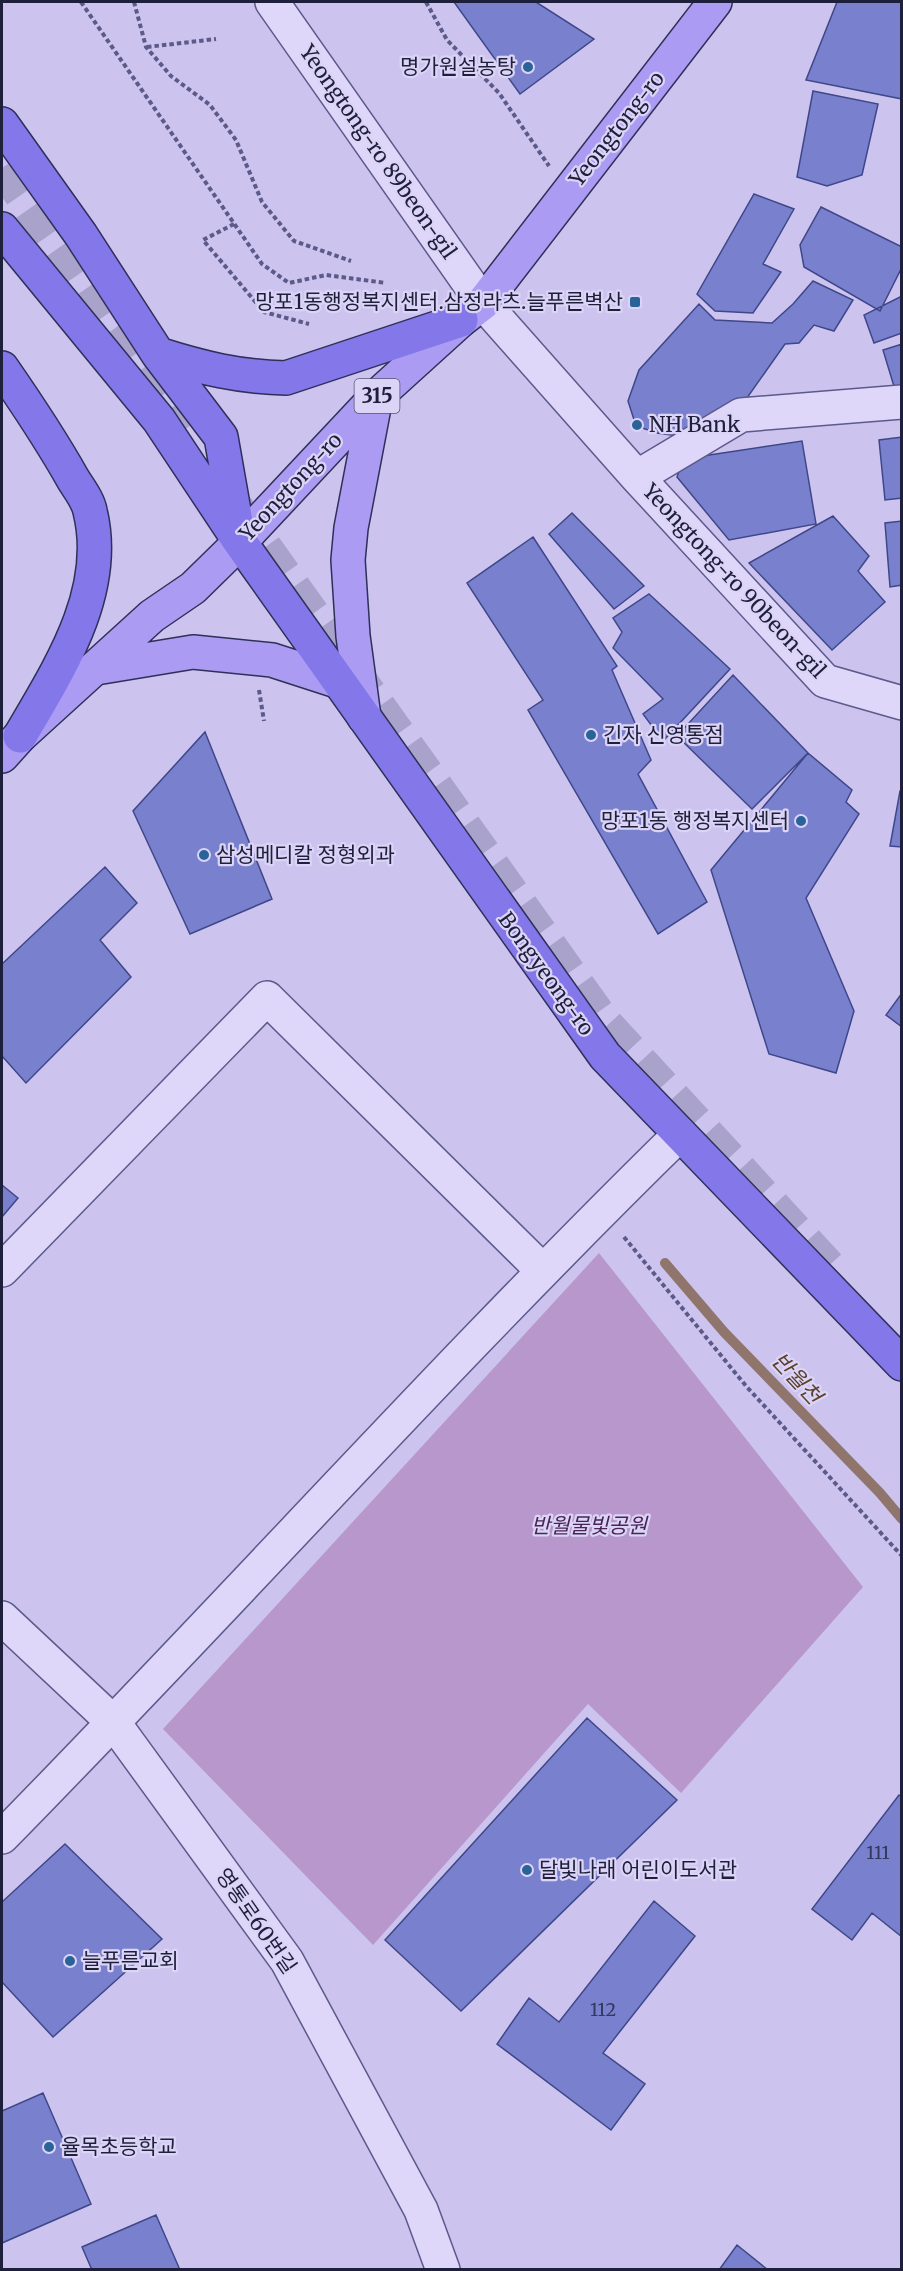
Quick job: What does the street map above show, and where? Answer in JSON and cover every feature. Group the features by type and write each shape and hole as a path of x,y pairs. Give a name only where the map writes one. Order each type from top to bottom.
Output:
{"highway":[{"path":"2,124 81,235 158,354 221,438 240,542"},
{"name":"Bongyeong-ro","path":"2,229 159,420 240,542 605,1056 902,1364"},
{"path":"158,354 209,370 258,377 286,378 472,312"},
{"path":"2,368 47,432 90,509 96,549 82,620 64,661 11,746"}],"main road":[{"name":"Yeongtong-ro","path":"11,746 152,616 193,588 240,542 376,397 472,312 568,193 715,2"},
{"path":"364,717 353,636 348,560 351,528 376,397"},
{"path":"96,668 193,652 272,660 340,682"}],"street":[{"name":"Yeongtong-ro 89beon-gil","path":"272,2 472,312"},
{"name":"Yeongtong-ro 90beon-gil","path":"472,312 638,477 825,681 902,703"},
{"name":"Yeongtong-ro 90beon-gil","path":"638,477 741,415 902,402"},
{"path":"2,1270 267,998 542,1270"},
{"path":"2,1837 114,1723 542,1270 680,1134"},
{"name":"영통로60번길","path":"2,1618 114,1723 287,1961 421,2210 444,2270"}],"path":[{"path":"81,2 262,264 289,283 326,275 386,283"},
{"path":"134,2 146,47 171,76 210,105 236,140 261,202 294,241 351,261"},
{"path":"426,2 447,40 499,93 568,193"},
{"path":"146,47 216,39"},
{"path":"234,224 203,240 264,312 309,324"},
{"path":"602,1210 746,1386 902,1556"}],"green space":[{"name":"반월물빛공원","path":"599,1253 863,1587 681,1793 588,1704 373,1945 163,1729"}],"building":[{"name":"명가원설농탕","path":"454,2 536,2 594,39 520,94"},
{"path":"837,2 902,2 902,99 806,80"},
{"path":"813,91 878,104 862,175 827,186 797,177"},
{"path":"754,194 794,209 763,264 781,272 753,313 715,311 697,294"},
{"path":"821,207 902,247 902,267 880,311 804,267 800,245"},
{"path":"813,281 853,300 834,331 814,325 799,343 785,344 730,422 678,436 657,433 636,426 628,401 639,370 699,304 715,320 772,323"},
{"path":"902,296 902,333 874,343 864,315"},
{"path":"902,344 902,391 896,393 883,350"},
{"path":"902,437 902,498 885,500 879,440"},
{"path":"802,441 816,524 729,540 677,477 683,459"},
{"path":"572,513 644,586 614,609 549,534"},
{"path":"833,516 869,556 858,571 885,602 832,650 749,563"},
{"path":"902,521 902,585 890,587 885,523"},
{"name":"긴자 신영통점","path":"533,537 617,666 612,670 651,760 638,774 707,902 658,934 528,710 543,700 467,583"},
{"path":"649,594 730,669 663,741 643,714 663,699 613,648 622,632 613,618"},
{"path":"733,675 808,753 752,809 677,736"},
{"name":"삼성메디칼 정형외과","path":"205,732 272,899 190,934 133,811"},
{"path":"808,753 852,790 846,802 859,814 806,898 854,1011 836,1073 769,1054 711,870"},
{"path":"900,791 902,791 902,847 890,846"},
{"path":"105,867 137,903 100,940 131,977 26,1083 2,1056 2,964"},
{"path":"902,993 902,1027 886,1015"},
{"path":"2,1185 18,1198 2,1217"},
{"name":"달빛나래 어린이도서관","path":"587,1718 677,1800 461,2011 385,1940"},
{"path":"899,1795 902,1797 902,1937 872,1913 852,1940 812,1909"},
{"name":"늘푸른교회","path":"65,1844 162,1939 53,2037 2,1982 2,1902"},
{"path":"654,1901 695,1936 603,2053 645,2084 611,2130 497,2044 529,1998 559,2022"},
{"path":"43,2093 91,2204 2,2243 2,2111"},
{"path":"156,2215 180,2270 92,2270 82,2247"},
{"path":"737,2245 768,2270 719,2270"}],"waterway":[{"name":"반월천","path":"665,1263 724,1332 880,1493 902,1519"}],"tunnel":[{"path":"2,168 184,430"},
{"path":"237,507 604,1021 832,1269"}],"place":[{"name":"명가원설농탕","path":"528,67"},
{"name":"망포1동행정복지센터.삼정라츠.늘푸른벽산","path":"635,302"},
{"name":"NH Bank","path":"637,425"},
{"name":"긴자 신영통점","path":"591,735"},
{"name":"망포1동 행정복지센터","path":"801,821"},
{"name":"삼성메디칼 정형외과","path":"204,855"},
{"name":"달빛나래 어린이도서관","path":"527,1870"},
{"name":"늘푸른교회","path":"70,1961"},
{"name":"율목초등학교","path":"49,2147"}]}
